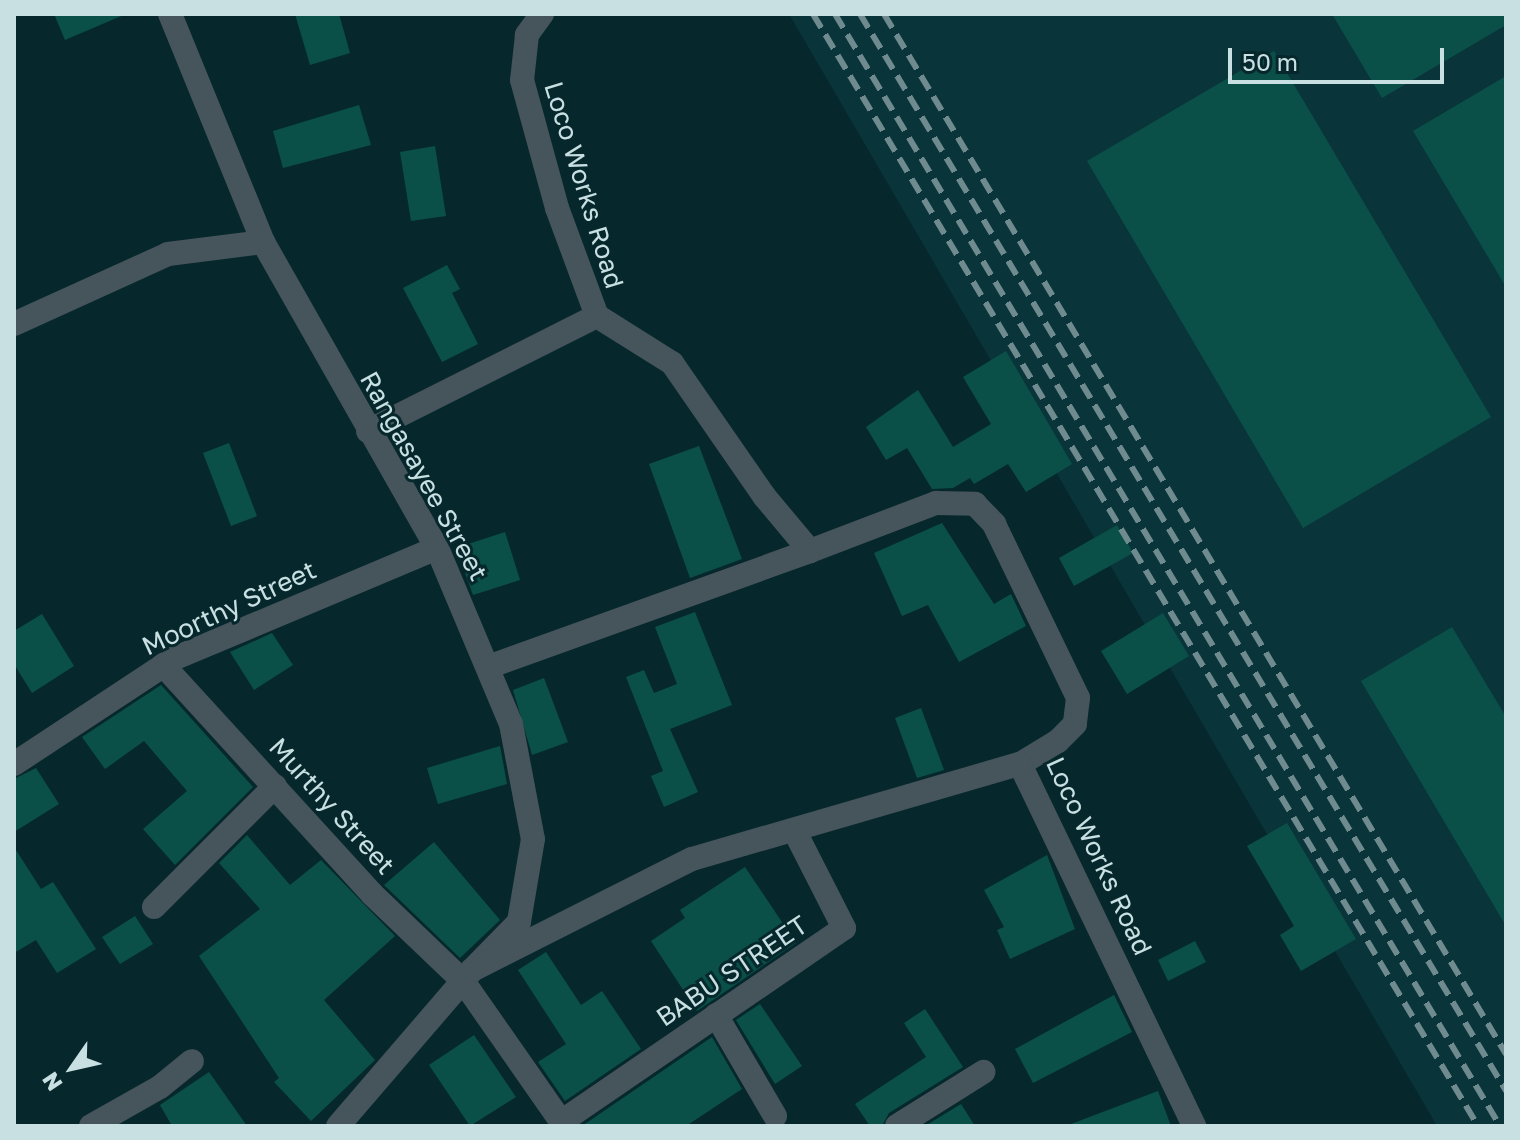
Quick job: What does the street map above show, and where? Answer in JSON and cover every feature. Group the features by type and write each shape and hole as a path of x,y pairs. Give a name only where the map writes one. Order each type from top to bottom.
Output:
{"street":[{"name":"Rangasayee Street","path":"170,14 263,242 437,548 511,724 533,839 519,922 468,975 338,1126"},
{"name":"Loco Works Road","path":"542,14 527,35 522,80 557,208 597,316 672,363 764,496 810,551 936,503 975,504 994,524 1078,698 1075,724 1020,764 1194,1126"},
{"path":"14,324 168,254 263,242"},
{"path":"368,431 597,316"},
{"name":"Moorthy Street","path":"14,764 163,665 437,548"},
{"path":"488,667 810,551"},
{"name":"Murthy Street","path":"163,665 372,894 468,975 562,1124"},
{"path":"468,975 692,859 1020,764"},
{"path":"154,907 275,786"},
{"name":"BABU STREET","path":"562,1124 844,928 794,830"},
{"path":"716,1015 775,1116"},
{"path":"91,1126 160,1087 192,1061"},
{"path":"897,1126 983,1072"}],"shaded area":[{"path":"789,14 1506,14 1506,1126 1437,1126"}],"building":[{"path":"54,14 126,14 65,40"},
{"path":"295,14 339,14 350,53 310,65"},
{"path":"1332,14 1506,14 1506,25 1382,98"},
{"path":"1274,51 1491,417 1303,528 1087,161"},
{"path":"1506,76 1506,287 1413,131"},
{"path":"359,105 371,145 283,168 273,131"},
{"path":"435,146 446,216 411,221 400,152"},
{"path":"447,265 460,289 452,293 478,344 442,362 403,288"},
{"path":"1006,351 1072,464 1026,492 1008,464 974,484 970,478 953,488 932,489 907,448 886,460 866,427 918,390 953,447 991,424 963,377"},
{"path":"229,443 257,516 231,526 203,453"},
{"path":"699,446 742,559 690,578 649,464"},
{"path":"942,523 994,604 1011,594 1026,626 959,662 928,605 902,616 874,553"},
{"path":"1117,525 1133,553 1074,586 1059,558"},
{"path":"505,532 520,580 473,595 456,548"},
{"path":"695,612 732,705 670,729 698,792 664,807 651,776 663,771 626,677 644,670 654,693 677,684 655,627"},
{"path":"1163,613 1189,656 1127,694 1101,651"},
{"path":"42,614 74,666 32,693 14,664 14,631"},
{"path":"1452,627 1506,717 1506,926 1361,681"},
{"path":"272,633 293,665 254,690 230,652"},
{"path":"544,678 568,742 532,755 513,690"},
{"path":"161,685 253,787 175,865 143,829 187,791 144,741 105,769 82,737"},
{"path":"921,708 944,770 917,778 895,718"},
{"path":"500,746 507,784 438,804 427,768"},
{"path":"36,768 59,804 14,832 14,779"},
{"path":"1287,823 1356,939 1301,971 1280,935 1294,926 1247,846"},
{"path":"247,835 290,885 321,860 395,936 324,1000 375,1060 311,1121 274,1082 279,1078 199,956 260,909 219,863"},
{"path":"434,842 500,920 460,958 384,885"},
{"path":"14,847 41,889 53,882 96,949 57,973 36,940 14,953"},
{"path":"1047,855 1075,929 1010,959 997,930 1004,927 984,890"},
{"path":"745,867 796,943 697,1011 651,941 685,918 680,910"},
{"path":"135,916 153,944 120,964 102,937"},
{"path":"1195,941 1206,962 1168,981 1158,960"},
{"path":"546,952 581,1005 602,991 641,1049 565,1101 538,1062 566,1044 518,970"},
{"path":"1114,995 1132,1032 1033,1083 1015,1049"},
{"path":"760,1004 802,1066 775,1084 736,1020"},
{"path":"925,1009 963,1067 889,1113 882,1126 870,1126 855,1104 926,1057 904,1023"},
{"path":"474,1035 516,1097 470,1126 429,1065"},
{"path":"712,1037 742,1089 686,1126 582,1126"},
{"path":"209,1072 247,1126 172,1126 160,1105"},
{"path":"1158,1091 1171,1126 1071,1124"},
{"path":"961,1104 975,1126 925,1126"}],"railway":[{"path":"813,14 1478,1126"},
{"path":"835,14 1500,1126"},
{"path":"860,14 1506,1091"},
{"path":"884,14 1506,1054"}]}
